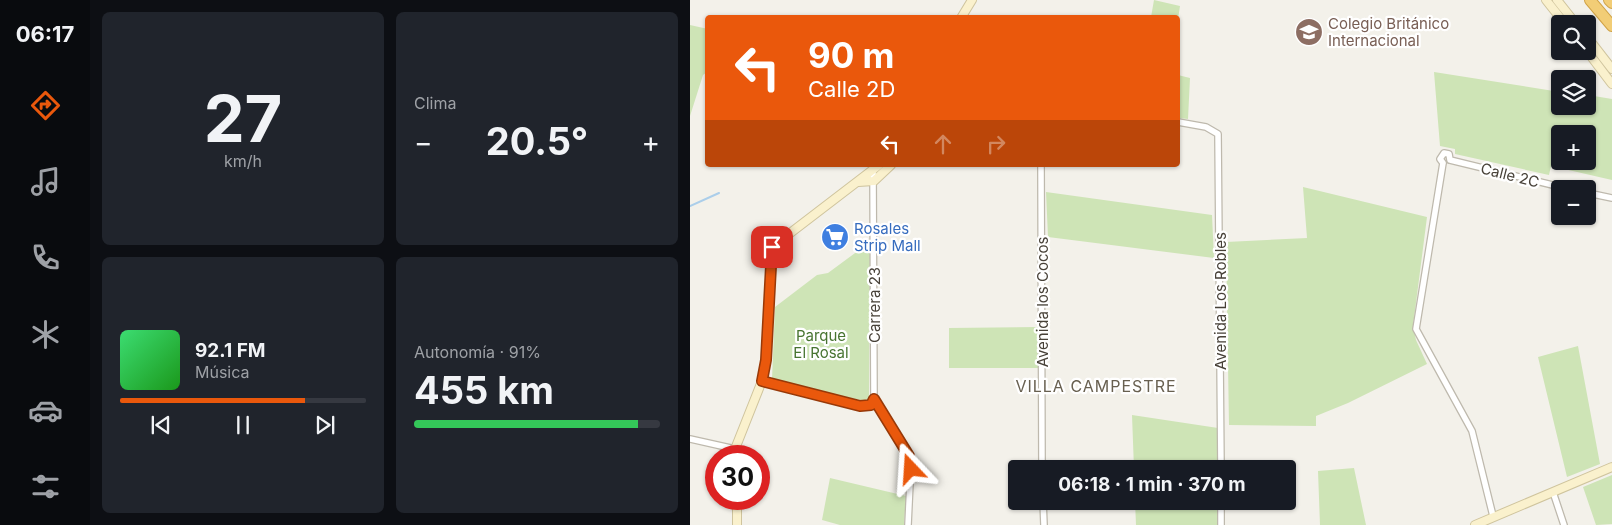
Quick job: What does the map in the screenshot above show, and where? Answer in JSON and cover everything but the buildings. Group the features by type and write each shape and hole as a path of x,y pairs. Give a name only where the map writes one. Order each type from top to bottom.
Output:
{"highway":[{"path":"1590,0 1612,26"},
{"path":"1609,0 1612,3"}],"street":[{"path":"963,15 972,0"},
{"path":"1546,0 1558,15"},
{"path":"1557,0 1569,15"},
{"path":"1596,48 1612,69"},
{"path":"1594,60 1612,84"},
{"name":"Avenida Los Robles","path":"1180,122 1206,127 1218,134 1221,460"},
{"name":"Calle 2C","path":"1442,160 1447,153 1450,160 1551,185"},
{"path":"1450,160 1442,160 1416,329 1472,431 1493,516"},
{"path":"858,182 874,181 889,167"},
{"name":"Avenida los Cocos","path":"1041,167 1042,460"},
{"path":"739,445 762,381 766,360 772,247 876,168"},
{"name":"Carrera 23","path":"874,399 874,181 876,168"},
{"path":"1596,195 1612,198"},
{"path":"762,381 860,406 871,405 874,399"},
{"path":"874,399 911,462 908,525"},
{"path":"690,440 708,445"},
{"path":"1475,525 1612,467"},
{"path":"1553,492 1564,525"},
{"path":"737,510 737,525"},
{"path":"1043,510 1044,525"},
{"path":"1221,510 1221,525"}],"green space":[{"path":"1154,0 1180,6 1179,15 1151,15"},
{"path":"690,25 705,28 705,74 690,116"},
{"path":"1434,72 1551,91 1551,115 1596,115 1596,96 1612,99 1612,180 1568,170 1596,170 1596,125 1551,125 1551,166 1549,175 1455,154 1455,149 1440,146"},
{"path":"1180,76 1190,78 1188,119 1180,118"},
{"path":"1303,187 1427,217 1413,326 1416,340 1427,364 1348,403 1316,416 1316,426 1229,425 1226,242 1307,238"},
{"path":"1046,192 1212,215 1214,258 1048,237"},
{"name":"Parque El Rosal","path":"870,242 869,398 865,401 776,383 772,379 775,307 817,275 828,273"},
{"path":"1039,327 1038,368 949,368 949,328"},
{"path":"1578,346 1600,464 1567,477 1538,357"},
{"path":"1132,415 1218,428 1218,460 1134,460"},
{"path":"1354,468 1366,525 1320,525 1318,471"},
{"path":"1612,475 1612,524 1596,525 1583,487"},
{"path":"830,478 906,496 904,525 840,525 822,520"},
{"path":"1135,510 1219,510 1219,525 1136,525"}],"waterway":[{"path":"690,206 719,193"}],"place":[{"name":"Colegio Británico Internacional","path":"1309,32"},
{"name":"Rosales Strip Mall","path":"835,237"}],"district":[{"name":"VILLA CAMPESTRE","path":"1096,386"}],"route":[{"path":"772,247 766,360 762,381 864,407 871,405 874,399 909,456 911,469"}]}
